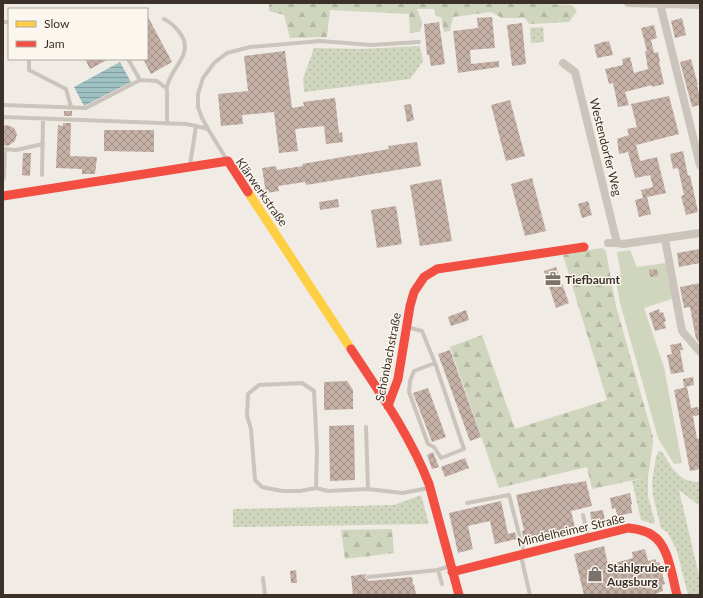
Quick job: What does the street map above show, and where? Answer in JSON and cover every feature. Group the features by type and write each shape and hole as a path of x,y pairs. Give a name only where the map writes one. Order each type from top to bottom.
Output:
{"street":[{"path":"628,3 700,5"},
{"path":"660,4 700,166"},
{"name":"Westendorfer Weg","path":"563,63 575,72 617,243"},
{"name":"Klärwerkstraße","path":"3,196 228,161 388,406"},
{"path":"608,243 623,244 700,233"},
{"path":"665,239 682,331 700,352"},
{"name":"Schönbachstraße","path":"459,595 423,466 388,406 398,380 414,292 424,277 437,269 584,247"},
{"name":"Mindelheimer Straße","path":"451,569 522,554 628,528 640,529 656,537 663,545 677,595"}],"lane":[{"path":"164,19 178,30 183,38 185,46 181,61 169,80 166,88 167,124"},
{"path":"228,161 208,129 198,108 198,94 203,78 214,63 227,53 250,48 320,41 371,45 419,42"},
{"path":"29,60 29,70 66,88 72,107"},
{"path":"129,60 140,80"},
{"path":"3,105 86,108 140,80 157,81 166,88"},
{"path":"3,118 167,124 196,126 208,129"},
{"path":"42,175 43,119"},
{"path":"189,167 196,126"},
{"path":"3,179 4,149 16,150 42,144"},
{"path":"407,327 422,331 435,364 464,449 441,458 434,447 428,444 409,392 410,381 414,371 435,364"},
{"path":"316,488 317,450 314,390 302,383 259,385 248,394 247,416 251,429 255,480 262,487 282,491 300,491 316,488 328,491 368,489 402,493 430,488"},
{"path":"366,427 368,489"},
{"path":"467,503 509,495 530,595"},
{"path":"583,515 588,538"},
{"path":"368,577 451,569"},
{"path":"438,570 442,584"},
{"path":"263,578 265,595"}],"green space":[{"path":"269,3 520,3 572,5 577,11 569,22 529,24 525,18 502,18 491,12 453,17 450,31 444,32 441,17 436,16 434,9 417,9 422,22 420,32 410,33 409,14 330,10 327,37 290,38 284,15 269,11"},
{"path":"543,27 544,42 531,43 530,28"},
{"path":"420,46 423,61 410,79 304,92 303,79 314,48 361,49"},
{"path":"601,248 606,252 616,306 653,437 648,477 592,489 587,467 499,488 450,347 482,335 515,429 607,400 563,255"},
{"path":"630,250 637,267 666,263 672,299 644,308 664,367 682,463 674,464 658,438 620,303 615,276 621,275 617,252"},
{"path":"660,451 681,477 693,482 700,482 700,506 679,490 700,580 700,595 688,595 677,551 668,533 661,528 653,496 652,482 656,457"},
{"path":"648,477 648,496 655,522 654,524 641,520 632,481"},
{"path":"421,495 429,524 233,527 233,509 394,505"},
{"path":"392,529 394,553 345,559 341,530"}],"water":[{"path":"120,62 131,82 84,106 74,87"}],"building":[{"path":"148,17 172,62 151,74 144,60 148,60"},
{"path":"492,17 495,48 470,50 471,64 499,61 499,67 458,73 453,31 478,28 477,18"},
{"path":"682,18 686,35 675,38 671,21"},
{"path":"439,22 445,64 431,66 429,55 427,55 424,24"},
{"path":"522,23 526,64 512,66 507,25"},
{"path":"654,25 657,38 651,40 654,53 658,52 664,84 652,87 652,85 625,92 629,105 618,107 613,83 609,84 605,69 623,65 622,59 630,57 634,73 648,69 645,51 647,51 641,28"},
{"path":"609,41 613,55 597,58 594,45"},
{"path":"285,51 292,108 304,106 303,102 335,98 339,133 342,132 343,142 326,144 324,126 295,129 298,151 279,153 274,112 242,115 243,124 221,126 218,94 248,91 244,56"},
{"path":"691,59 700,98 700,105 692,107 680,62"},
{"path":"86,60 107,60 90,69"},
{"path":"669,96 679,134 636,145 640,161 657,157 666,193 647,197 651,214 639,217 635,200 643,198 641,190 653,187 650,175 635,178 628,152 619,154 617,139 629,135 627,129 637,127 631,104"},
{"path":"510,100 525,156 506,161 491,105"},
{"path":"411,104 414,120 407,122 404,105"},
{"path":"64,111 72,111 72,116 64,116"},
{"path":"63,123 71,123 70,156 97,157 95,174 82,174 82,169 56,168 58,125 63,126"},
{"path":"7,125 14,128 17,134 15,141 8,146 3,145 3,126"},
{"path":"104,130 154,130 154,152 104,151"},
{"path":"417,142 421,166 306,185 305,182 278,186 279,191 266,193 262,168 276,166 277,170 303,166 302,164 389,149 388,146"},
{"path":"683,151 698,212 686,215 681,196 684,195 678,168 673,169 670,154"},
{"path":"23,153 31,153 30,176 22,175"},
{"path":"532,178 546,231 525,236 511,184"},
{"path":"441,179 452,241 420,246 410,185"},
{"path":"338,199 339,207 320,210 319,202"},
{"path":"588,201 592,215 582,218 578,204"},
{"path":"396,206 402,244 377,248 371,210"},
{"path":"700,249 700,263 679,267 677,253"},
{"path":"556,267 569,303 556,308 544,271"},
{"path":"657,269 658,276 650,277 649,270"},
{"path":"700,283 699,342 696,339 690,307 684,308 680,287"},
{"path":"659,309 660,313 663,312 666,321 664,322 666,328 655,331 649,313"},
{"path":"466,310 469,320 451,326 448,317"},
{"path":"681,343 683,350 680,350 684,372 671,374 667,355 672,354 670,345"},
{"path":"450,350 481,437 470,441 438,354"},
{"path":"693,377 694,385 684,387 683,379"},
{"path":"347,381 353,390 353,409 324,410 324,382"},
{"path":"687,387 691,408 698,407 700,414 693,416 697,439 700,438 700,469 690,471 674,390"},
{"path":"428,388 446,437 432,442 413,393"},
{"path":"354,425 355,480 330,481 329,426"},
{"path":"433,452 439,467 432,469 427,455"},
{"path":"465,458 469,468 445,477 441,467"},
{"path":"586,481 592,506 571,511 575,527 526,538 523,537 522,531 524,530 516,495"},
{"path":"630,493 632,513 618,516 615,508 612,509 610,498"},
{"path":"501,501 508,534 515,532 517,539 495,544 490,521 468,526 473,549 458,553 449,513"},
{"path":"603,510 605,521 592,523 590,512"},
{"path":"604,546 608,565 633,558 632,552 645,549 648,561 655,559 657,563 659,562 665,584 662,585 663,591 654,595 584,595 574,554"},
{"path":"296,570 297,583 291,583 290,571"},
{"path":"366,574 365,578 369,581 412,577 416,595 353,595 351,576"}],"traffic: slow":[{"path":"248,192 351,349"}],"traffic: jam":[{"path":"3,196 228,161 248,192"},
{"path":"388,406 398,379 410,306 414,292 424,277 437,269 584,247"},
{"path":"351,349 404,431 429,484 459,595"},
{"path":"452,572 628,528 646,532 658,540 669,562 677,595"}],"place":[{"name":"Tiefbaumt","path":"553,279"},
{"name":"Stahlgruber Augsburg","path":"595,574"}]}
